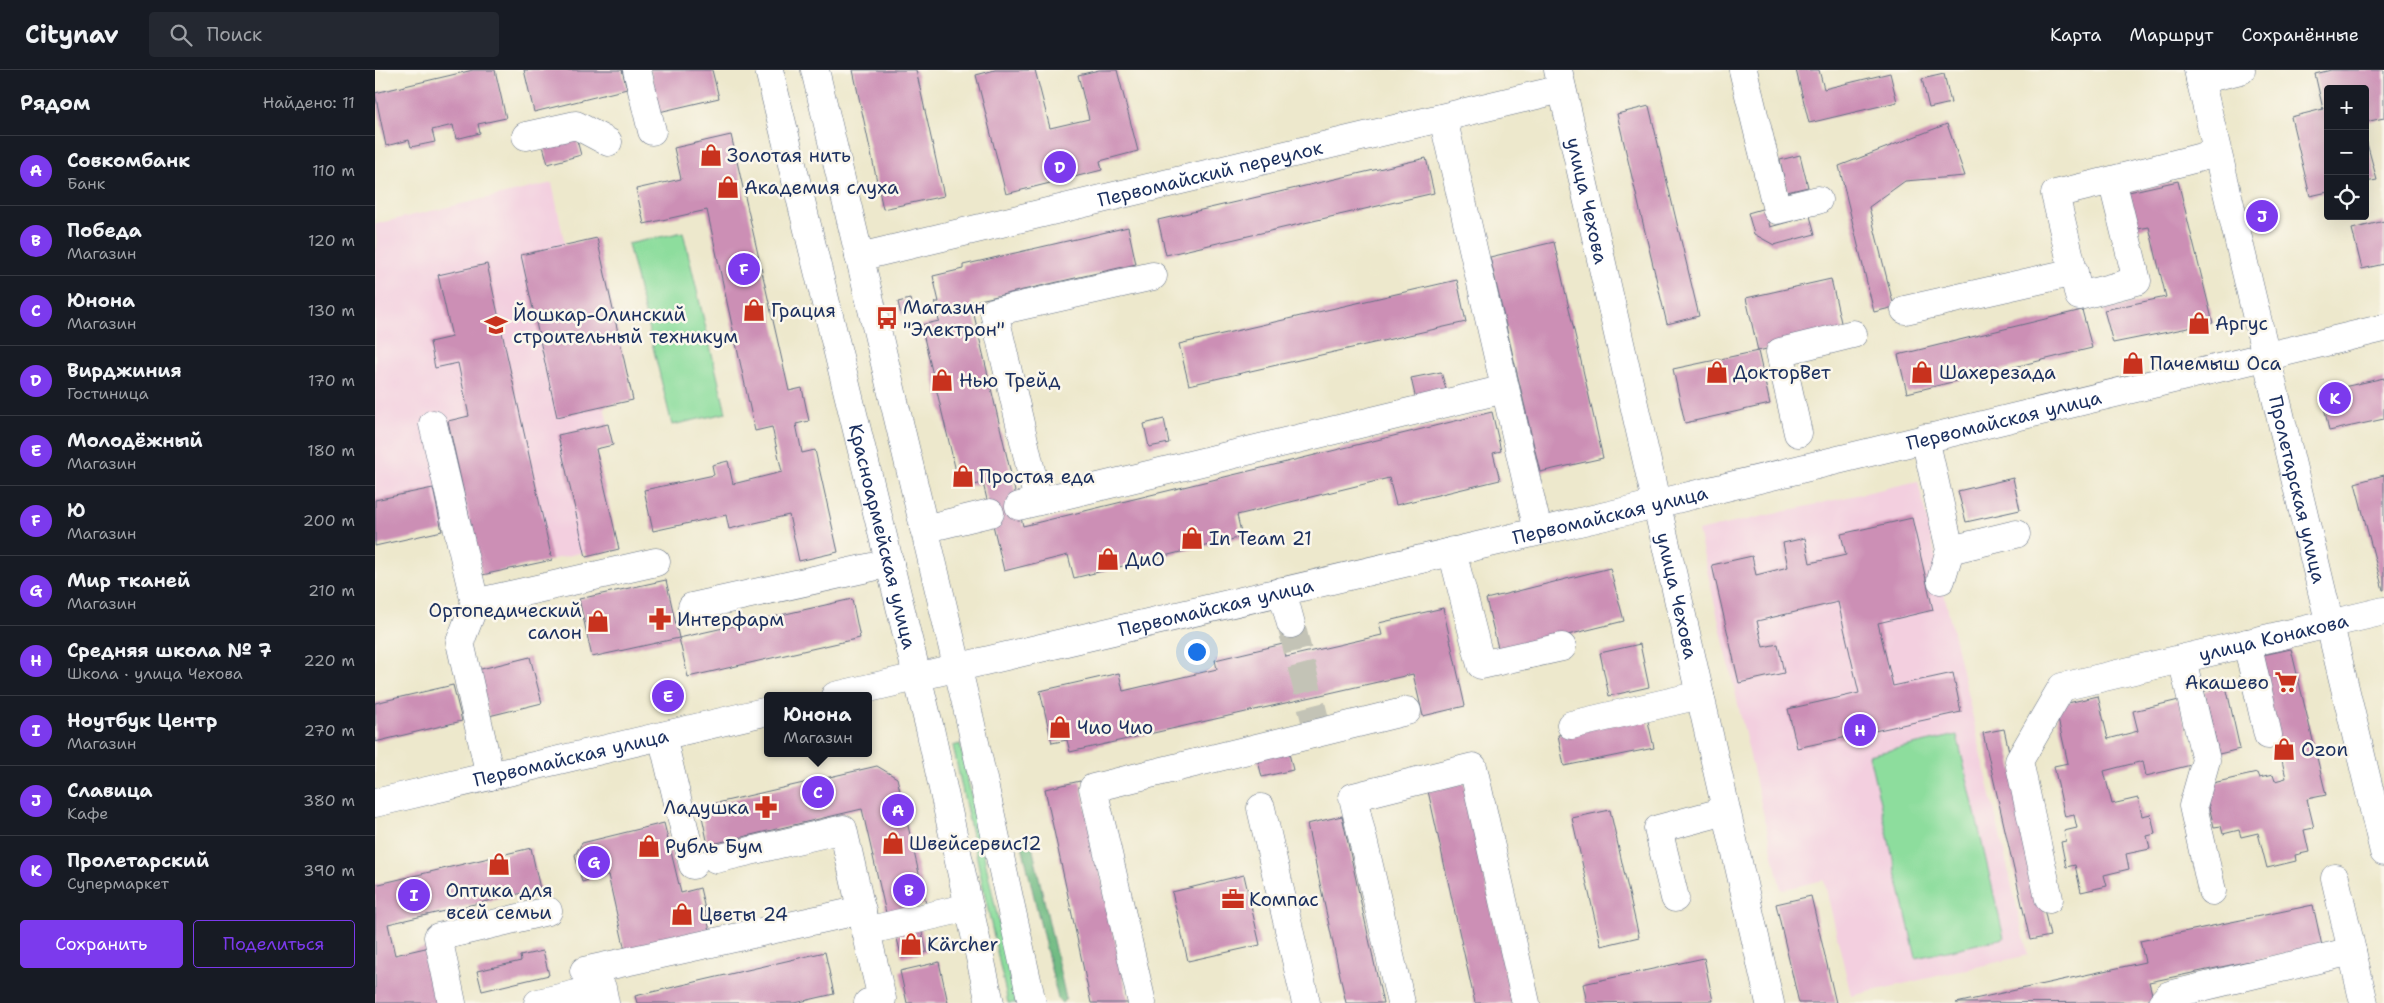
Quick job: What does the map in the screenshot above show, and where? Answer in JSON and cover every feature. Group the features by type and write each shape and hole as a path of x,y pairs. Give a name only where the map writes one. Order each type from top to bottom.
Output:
{"main road":[{"path":"637,70 652,131"},
{"name":"Красноармейская улица","path":"769,70 890,563 990,1003"},
{"path":"815,70 957,666 1032,1003"},
{"path":"1743,70 1777,210 1818,200"},
{"path":"2199,75 2241,70"},
{"name":"Пролетарская улица","path":"2199,75 2384,852"},
{"name":"Первомайский переулок","path":"859,257 1443,118 1560,80"},
{"name":"улица Чехова","path":"1560,80 1770,1003"},
{"path":"1443,118 1538,531"},
{"path":"526,136 576,125 608,142"},
{"path":"2112,180 2137,281 2079,296 2055,194 2217,153"},
{"path":"1905,310 2074,272"},
{"path":"1153,276 994,312 1029,504 1505,389"},
{"name":"Первомайская улица","path":"852,692 1656,504 2384,328"},
{"path":"1799,433 1780,352 1853,334"},
{"path":"433,424 475,603 460,642 490,776"},
{"path":"1925,438 1950,550 1941,580"},
{"path":"924,529 990,513"},
{"path":"1950,550 2016,534"},
{"path":"1452,551 1481,666 1562,646"},
{"path":"475,603 657,562"},
{"path":"692,607 890,563"},
{"path":"1282,591 1291,624"},
{"name":"улица Конакова","path":"2049,898 2019,761 2063,687 2384,611"},
{"path":"2247,643 2268,735"},
{"path":"2181,659 2206,760 2193,806 2212,891"},
{"path":"1571,725 1700,695"},
{"path":"1142,1003 1093,788 1407,711"},
{"name":"Первомайская улица","path":"375,803 764,712"},
{"path":"662,736 705,862 843,829 882,999 868,1003"},
{"path":"1401,1003 1353,797 1473,767 1526,1003"},
{"path":"1261,808 1306,1003"},
{"path":"1675,898 1658,829 1726,811"},
{"path":"2335,878 2364,1003"},
{"path":"584,971 864,920 969,907"},
{"path":"452,1003 438,936 548,911"},
{"path":"2162,1003 2169,995 2352,951"},
{"path":"538,1003 601,988 605,1003"}],"shaded area":[{"name":"Йошкар-Олинский строительный техникум","path":"552,183 565,245 597,238 633,400 604,406 613,445 596,449 619,549 586,557 585,552 482,575 471,525 375,546 375,249 377,249 375,224"},
{"path":"1918,481 2028,955 1851,996 1824,880 1781,890 1698,531"}],"green space":[{"path":"683,232 726,413 672,425 628,244"},
{"path":"1957,735 2004,938 1916,958 1869,755"},
{"path":"960,744 1016,1003 1008,1003 953,746"},
{"path":"1024,834 1030,837 1066,999 1062,1003 1058,999 1021,841"}],"building":[{"path":"473,70 495,70 506,118 478,124 480,133 456,139 453,125 432,130 435,142 411,147 409,140 386,146 375,93"},
{"path":"524,70 622,70 627,89 534,112"},
{"path":"650,70 712,70 719,98 659,112"},
{"path":"853,70 916,70 944,196 883,209"},
{"path":"995,70 1035,70 1050,128 1089,119 1078,75 1099,70 1117,70 1138,151 1100,161 1102,170 1006,194 976,75"},
{"path":"1796,70 1819,70 1824,89 1890,73 1897,102 1809,123"},
{"path":"2331,70 2384,70 2384,118 2369,121 2369,85 2324,85 2324,193 2310,196 2291,117 2323,109 2315,74"},
{"path":"1944,74 1951,103 1929,108 1922,79"},
{"path":"1649,106 1699,316 1667,324 1617,114"},
{"path":"1947,124 1965,176 1905,181 1869,207 1894,307 1874,312 1839,166"},
{"path":"731,135 789,391 802,388 809,421 796,424 802,453 815,450 838,552 799,561 789,515 729,529 726,515 653,531 644,490 714,475 712,465 728,461 733,484 782,472 772,427 755,431 707,210 644,224 636,189 681,179 674,148"},
{"path":"576,137 581,155 548,164 543,146"},
{"path":"2369,151 2377,180 2369,181"},
{"path":"1800,155 1808,187 1787,192 1780,160"},
{"path":"1426,158 1434,193 1166,255 1158,220"},
{"path":"2178,181 2213,323 2113,343 2104,310 2166,297 2149,227 2138,229 2129,192"},
{"path":"1765,208 1770,227 1810,216 1815,234 1774,245 1754,234 1748,213"},
{"path":"2384,221 2384,264 2362,269 2352,229"},
{"path":"1128,227 1136,264 971,302 1023,526 1492,412 1501,451 1493,453 1500,480 1396,505 1389,478 1237,515 1242,537 1074,578 1068,555 1004,571 983,483 960,488 921,325 939,321 935,302 939,302 933,276 963,269 963,265"},
{"path":"597,238 633,400 557,417 521,255"},
{"path":"1554,242 1603,458 1540,472 1490,257"},
{"path":"487,264 552,560 482,575 448,421 469,416 458,363 435,368 430,342 452,337 438,275"},
{"path":"1831,279 1843,331 1758,351 1746,298"},
{"path":"1457,280 1466,322 1189,385 1179,344"},
{"path":"910,299 913,313 901,315 898,302"},
{"path":"2082,310 2092,348 1907,393 1898,355"},
{"path":"1758,351 1770,404 1685,423 1673,369"},
{"path":"1441,372 1446,389 1416,400 1411,378"},
{"path":"2384,378 2384,419 2329,431 2321,392"},
{"path":"1164,419 1169,443 1149,447 1144,424"},
{"path":"608,424 613,445 596,449 619,549 586,557 558,435"},
{"path":"2384,475 2384,590 2383,590 2355,483"},
{"path":"2013,478 2020,510 1966,522 1958,491"},
{"path":"433,488 442,531 375,546 375,500"},
{"path":"1912,518 1933,610 1878,623 1893,686 1953,673 1961,712 1797,748 1788,709 1859,693 1838,602 1757,621 1763,647 1778,644 1784,673 1739,683 1712,565 1752,556 1756,575 1788,567 1783,543 1805,538 1810,563 1846,555 1841,534"},
{"path":"1610,568 1624,621 1499,652 1486,599"},
{"path":"666,580 679,638 592,657 579,599"},
{"path":"852,599 860,638 688,677 679,638"},
{"path":"1443,608 1465,706 1423,716 1413,674 1070,752 1067,740 1052,743 1040,691 1119,673 1123,691 1217,669 1215,660 1283,644 1286,657 1382,635 1379,623"},
{"path":"1640,644 1649,687 1609,696 1600,653"},
{"path":"2291,649 2326,795 2307,799 2314,828 2304,830 2309,852 2295,855 2296,861 2267,868 2258,833 2241,837 2239,830 2223,834 2221,826 2214,827 2204,785 2257,773 2259,778 2273,775 2275,781 2286,778 2258,656"},
{"path":"530,657 542,703 489,716 477,670"},
{"path":"453,685 462,721 375,742 375,703"},
{"path":"2226,686 2240,749 2219,754 2204,691"},
{"path":"675,690 677,699 660,703 658,694"},
{"path":"2098,696 2108,739 2138,731 2133,711 2179,700 2195,764 2146,776 2143,761 2104,771 2112,804 2138,798 2142,816 2151,814 2155,834 2147,836 2150,849 2126,854 2129,869 2104,875 2107,886 2081,892 2075,865 2066,867 2061,842 2066,841 2064,831 2077,828 2074,815 2065,817 2054,766 2068,763 2055,706"},
{"path":"1647,717 1654,748 1564,766 1558,735"},
{"path":"2004,729 2050,936 2030,940 1983,733"},
{"path":"1287,745 1293,770 1262,777 1256,753"},
{"path":"877,766 897,778 926,904 886,913 862,809 708,845 700,807"},
{"path":"1080,781 1129,1003 1091,1003 1045,789"},
{"path":"1464,783 1512,1003 1475,1003 1428,791"},
{"path":"1610,810 1639,937 1601,946 1572,818"},
{"path":"1342,816 1383,1003 1346,1003 1307,824"},
{"path":"664,823 681,893 700,888 711,935 626,955 608,875 582,882 575,855 582,843"},
{"path":"531,848 540,889 388,924 395,955 434,946 447,1003 375,1003 375,885"},
{"path":"1244,875 1260,945 1188,961 1172,892"},
{"path":"1811,896 1836,1003 1799,1003 1776,904"},
{"path":"2313,905 2322,946 2149,982 2154,1002 1956,1003 2145,962 2140,941"},
{"name":"Kärcher","path":"921,929 927,952 902,958 896,935"},
{"path":"543,951 549,975 482,991 477,971 521,961 520,956"},
{"path":"825,952 834,994 795,1003 637,1003 635,996"},
{"path":"1704,958 1713,1001 1587,1003 1583,984"},
{"path":"939,962 948,1003 907,1003 900,971"}],"tunnel":[{"path":"1291,624 1318,732"}],"place":[{"name":"Золотая нить","path":"711,155"},
{"name":"Вирджиния","path":"1060,167"},
{"name":"Академия слуха","path":"728,187"},
{"name":"Славица","path":"2262,216"},
{"name":"Ю","path":"744,269"},
{"name":"Грация","path":"754,310"},
{"name":"Магазин \"Электрон\"","path":"887,318"},
{"name":"Аргус","path":"2199,323"},
{"name":"Йошкар-Олинский строительный техникум","path":"496,325"},
{"name":"Пачемыш Оса","path":"2133,363"},
{"name":"ДокторВет","path":"1717,372"},
{"name":"Шахерезада","path":"1922,372"},
{"name":"Нью Трейд","path":"942,380"},
{"name":"Пролетарский","path":"2335,398"},
{"name":"Простая еда","path":"963,476"},
{"name":"In Team 21","path":"1192,538"},
{"name":"ДиО","path":"1108,559"},
{"name":"Интерфарм","path":"660,619"},
{"name":"Ортопедический салон","path":"598,621"},
{"name":"Акашево","path":"2286,682"},
{"name":"Молодёжный","path":"668,696"},
{"name":"Чио Чио","path":"1060,727"},
{"name":"Средняя школа № 7","path":"1860,730"},
{"name":"Ozon","path":"2284,749"},
{"name":"Юнона","path":"818,792"},
{"name":"Ладушка","path":"766,807"},
{"name":"Совкомбанк","path":"898,810"},
{"name":"Швейсервис12","path":"893,843"},
{"name":"Рубль Бум","path":"649,846"},
{"name":"Мир тканей","path":"594,862"},
{"name":"Оптика для всей семьи","path":"499,864"},
{"name":"Победа","path":"909,890"},
{"name":"Ноутбук Центр","path":"414,895"},
{"name":"Компас","path":"1233,899"},
{"name":"Цветы 24","path":"682,914"},
{"name":"Kärcher","path":"911,944"}]}
